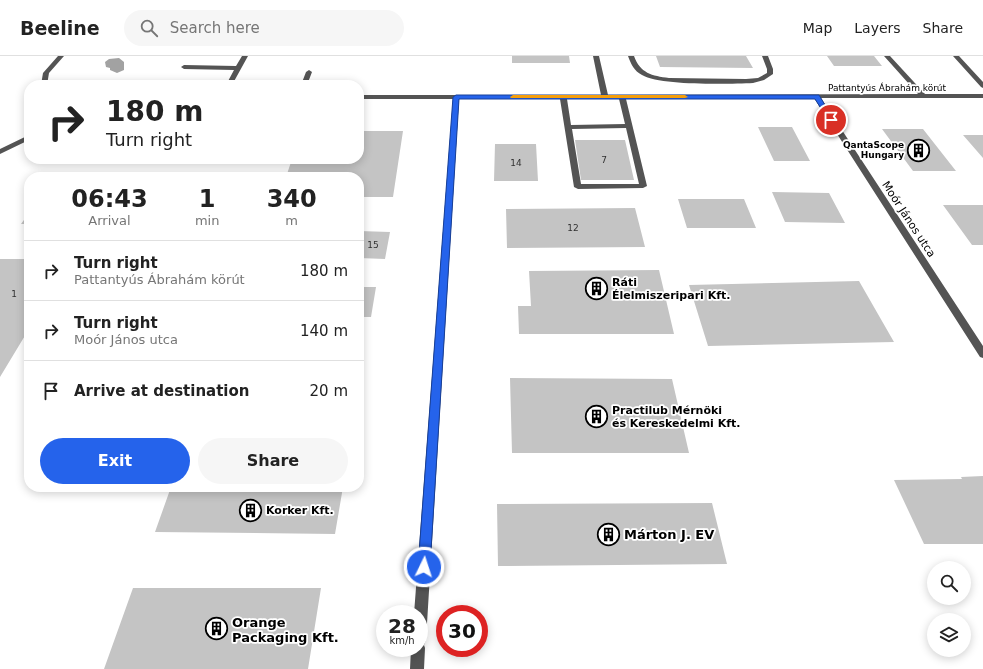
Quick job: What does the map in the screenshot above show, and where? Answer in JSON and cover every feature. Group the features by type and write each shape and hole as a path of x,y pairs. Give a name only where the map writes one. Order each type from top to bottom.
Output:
{"street":[{"path":"45,80 46,73 60,56"},
{"path":"232,80 245,56"},
{"path":"596,56 605,97"},
{"path":"631,56 633,64 638,70 646,75 663,80 690,81 758,81 770,74 770,68 765,56"},
{"path":"887,56 923,96"},
{"path":"956,56 983,86"},
{"path":"184,67 239,68"},
{"path":"306,80 309,72"},
{"path":"690,81 698,97"},
{"name":"Pattantyús Ábrahám körút","path":"364,97 983,96"},
{"path":"421,605 456,97"},
{"path":"563,97 578,187 643,186 622,97"},
{"name":"Moór János utca","path":"817,97 983,354"},
{"path":"568,127 629,126"},
{"path":"0,152 24,140"},
{"path":"417,669 418,657"}],"shaded area":[{"path":"119,58 124,62 124,70 117,73 106,67 105,62 109,59"}],"building":[{"path":"512,56 569,56 570,63 512,63"},
{"path":"656,56 746,56 753,68 660,67"},
{"path":"827,56 874,56 882,66 834,66"},
{"path":"758,127 792,127 810,161 774,161"},
{"name":"QantaScope Hungary","path":"882,129 923,129 956,171 913,171"},
{"path":"364,131 403,131 393,197 364,197 364,172 288,172 290,164 364,164"},
{"path":"963,135 983,135 983,158"},
{"path":"575,140 625,140 634,180 581,180"},
{"path":"495,144 536,144 538,181 494,181"},
{"path":"772,192 829,193 845,223 785,222"},
{"path":"678,199 744,199 756,228 687,228"},
{"path":"943,205 983,205 983,245 972,245"},
{"path":"635,208 645,247 507,248 506,209"},
{"path":"364,231 390,232 385,259 364,258"},
{"path":"0,259 24,259 24,337 0,377"},
{"name":"Ráti Élelmiszeripari Kft.","path":"659,270 674,334 519,334 518,306 531,306 529,271"},
{"path":"859,281 894,342 708,346 689,285"},
{"path":"364,287 376,287 371,317 364,317"},
{"name":"Practilub Mérnöki és Kereskedelmi Kft.","path":"510,378 672,379 689,453 512,453"},
{"path":"983,476 983,544 924,544 894,480 962,479 961,477"},
{"name":"Korker Kft.","path":"169,492 342,492 335,534 155,532"},
{"name":"Márton J. EV","path":"712,503 727,564 498,566 497,504"},
{"name":"Orange Packaging Kft.","path":"133,588 321,588 308,669 104,669"}],"slow traffic":[{"path":"513,97 685,97"}],"place":[{"name":"QantaScope Hungary","path":"919,150"},
{"name":"Ráti Élelmiszeripari Kft.","path":"596,288"},
{"name":"Practilub Mérnöki és Kereskedelmi Kft.","path":"596,416"},
{"name":"Korker Kft.","path":"251,510"},
{"name":"Márton J. EV","path":"609,534"},
{"name":"Orange Packaging Kft.","path":"217,629"}],"route":[{"path":"424,567 456,97 817,97 831,120"}]}
